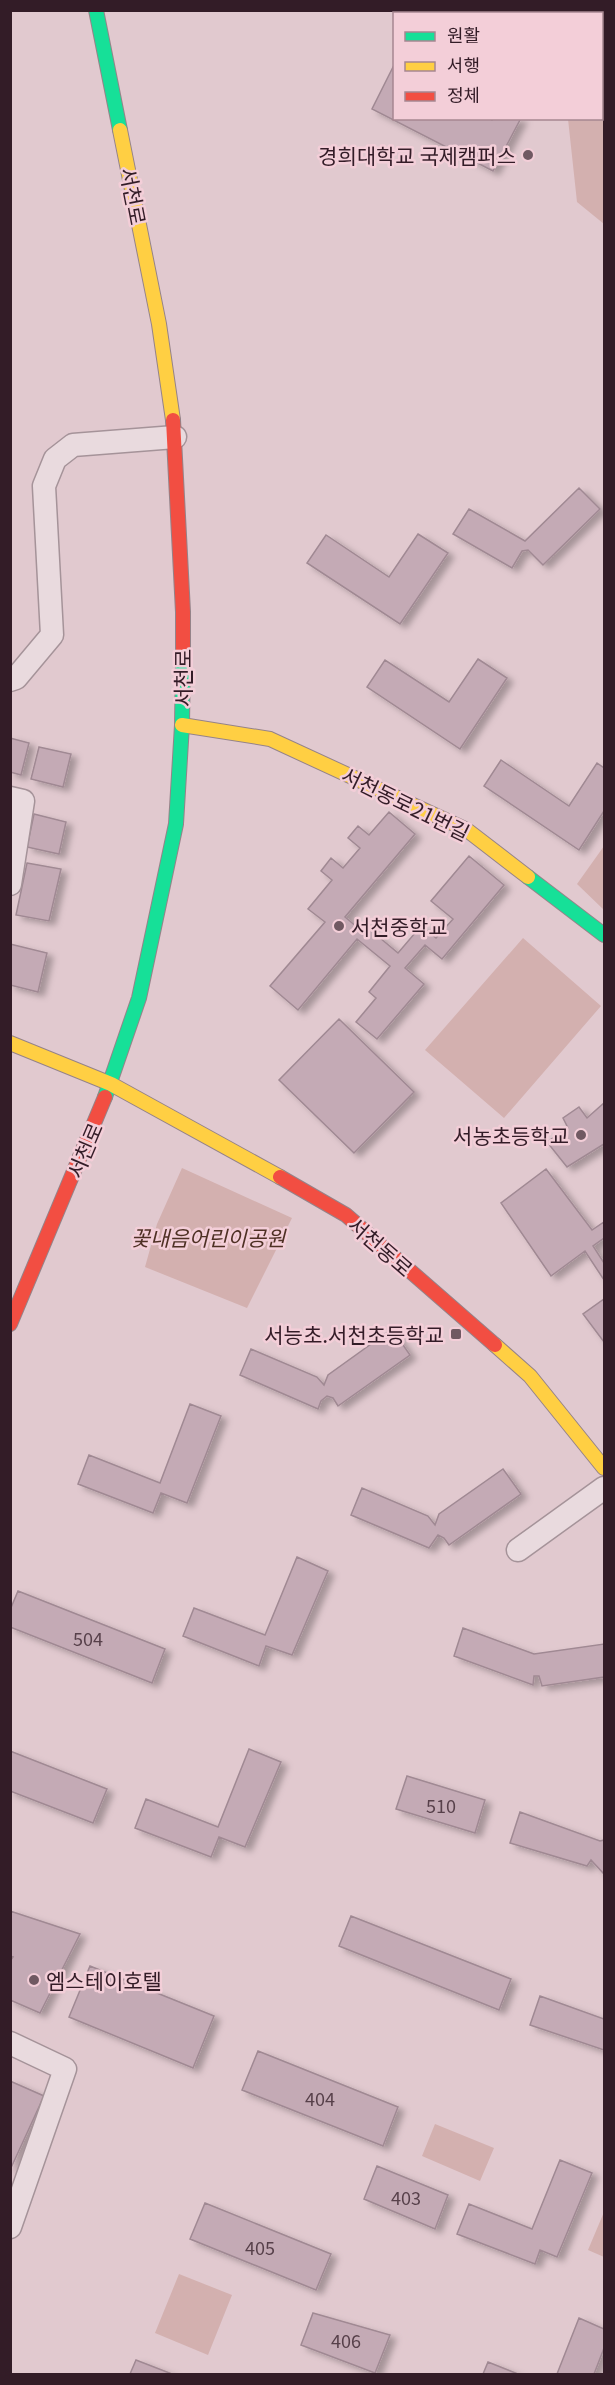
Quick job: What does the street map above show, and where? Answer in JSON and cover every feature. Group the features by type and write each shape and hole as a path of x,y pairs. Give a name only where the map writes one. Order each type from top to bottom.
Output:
{"street":[{"name":"서천로","path":"10,1324 111,1084 139,998 174,834 182,725 183,612 175,437 159,324 96,10"},
{"path":"10,680 16,678 52,635 44,486 55,459 73,445 175,437"},
{"name":"서천동로21번길","path":"182,725 270,739 467,830 604,934"},
{"path":"10,798 23,801 10,884"},
{"name":"서천동로","path":"10,1043 111,1084 225,1144 346,1215 530,1376 604,1468"},
{"path":"518,1550 604,1488"},
{"path":"10,2043 65,2070 10,2228"}],"green space":[{"path":"604,63 604,224 577,202 568,120 603,120"},
{"path":"604,846 604,910 577,884"},
{"path":"523,938 601,1006 504,1118 425,1050"},
{"name":"꽃내음어린이공원","path":"182,1168 292,1218 247,1308 145,1267 157,1224"},
{"path":"435,2124 494,2148 480,2181 422,2156"},
{"path":"604,2212 604,2257 588,2250"},
{"path":"179,2274 232,2295 208,2355 155,2333"}],"building":[{"path":"423,10 503,10 506,12 422,12"},
{"path":"393,67 393,120 372,109"},
{"path":"393,120 520,120 493,171"},
{"path":"579,488 600,509 543,565 528,550 522,551 512,568 453,534 469,509 525,541"},
{"path":"418,534 448,553 400,624 307,563 326,535 389,577"},
{"path":"478,659 507,678 460,749 367,687 385,660 449,702"},
{"path":"10,738 29,743 21,775 10,772"},
{"path":"39,747 71,754 63,787 31,779"},
{"path":"501,760 569,806 597,763 604,768 604,811 579,850 484,786"},
{"name":"서천중학교","path":"389,812 415,834 345,917 357,927 362,923 398,953 421,926 436,938 453,919 431,901 469,856 504,885 442,959 425,945 405,968 424,984 377,1039 356,1022 376,998 369,992 390,966 357,939 298,1010 270,986 325,922 308,909 332,880 321,871 331,858 343,868 360,848 348,838 358,826 369,835"},
{"path":"34,814 66,822 59,854 27,847"},
{"path":"27,863 61,869 49,921 16,915"},
{"path":"10,944 47,953 38,992 10,985"},
{"path":"339,1019 414,1092 354,1153 279,1080"},
{"name":"서농초등학교","path":"604,1103 604,1144 567,1167 547,1142 568,1128 563,1118 579,1107 587,1118"},
{"path":"546,1169 592,1230 604,1222 604,1238 593,1246 604,1263 604,1280 585,1251 551,1276 501,1203"},
{"path":"604,1299 604,1342 583,1314"},
{"path":"392,1329 410,1355 338,1406 333,1398 327,1396 321,1401 318,1409 240,1375 251,1349 317,1377 324,1385 328,1375"},
{"path":"190,1404 221,1416 187,1503 161,1493 153,1513 78,1484 89,1455 160,1483"},
{"path":"503,1469 521,1494 449,1545 444,1538 438,1535 429,1548 351,1515 362,1488 428,1516 435,1525 439,1514"},
{"path":"297,1557 328,1571 292,1655 266,1646 259,1666 183,1636 194,1608 265,1635"},
{"path":"18,1591 165,1649 152,1683 10,1627 10,1610"},
{"path":"463,1628 534,1654 604,1644 604,1677 542,1686 539,1676 534,1676 533,1685 454,1656"},
{"path":"249,1749 281,1762 245,1847 219,1837 211,1857 135,1828 146,1799 218,1827"},
{"path":"10,1751 107,1789 93,1823 10,1791"},
{"path":"407,1776 485,1800 475,1833 396,1809"},
{"path":"520,1812 600,1841 604,1840 604,1874 591,1860 587,1866 510,1843"},
{"name":"엠스테이호텔","path":"10,1911 80,1934 40,2013 10,2000 10,1961 13,1957 10,1956"},
{"path":"351,1916 511,1979 499,2010 339,1946"},
{"path":"90,1966 214,2016 193,2068 69,2017"},
{"path":"540,1996 604,2019 604,2050 530,2025"},
{"path":"258,2051 398,2107 383,2146 242,2090"},
{"path":"10,2081 44,2096 10,2170"},
{"path":"560,2160 592,2173 557,2257 540,2250 535,2264 457,2234 469,2204 532,2229"},
{"path":"377,2166 448,2195 435,2229 364,2199"},
{"path":"205,2203 331,2254 316,2290 190,2239"},
{"path":"313,2313 390,2335 375,2373 301,2345"},
{"path":"579,2318 604,2329 604,2348 594,2374 557,2374"},
{"path":"136,2360 172,2374 130,2374"},
{"path":"488,2362 518,2374 483,2374"}],"traffic: fast":[{"path":"96,10 120,130"},
{"path":"105,1097 139,998 176,824 182,725 183,657"},
{"path":"528,877 604,935"}],"traffic: slow":[{"path":"120,130 159,324 173,420"},
{"path":"182,725 270,739 467,830 528,877"},
{"path":"10,1043 111,1084 280,1177"},
{"path":"495,1345 530,1376 604,1468"}],"traffic: jam":[{"path":"173,420 183,612 183,657"},
{"path":"10,1324 105,1097"},
{"path":"280,1177 346,1215 495,1345"}],"place":[{"name":"경희대학교 국제캠퍼스","path":"528,155"},
{"name":"서천중학교","path":"339,926"},
{"name":"서농초등학교","path":"581,1135"},
{"name":"서능초.서천초등학교","path":"456,1334"},
{"name":"엠스테이호텔","path":"34,1980"}]}
